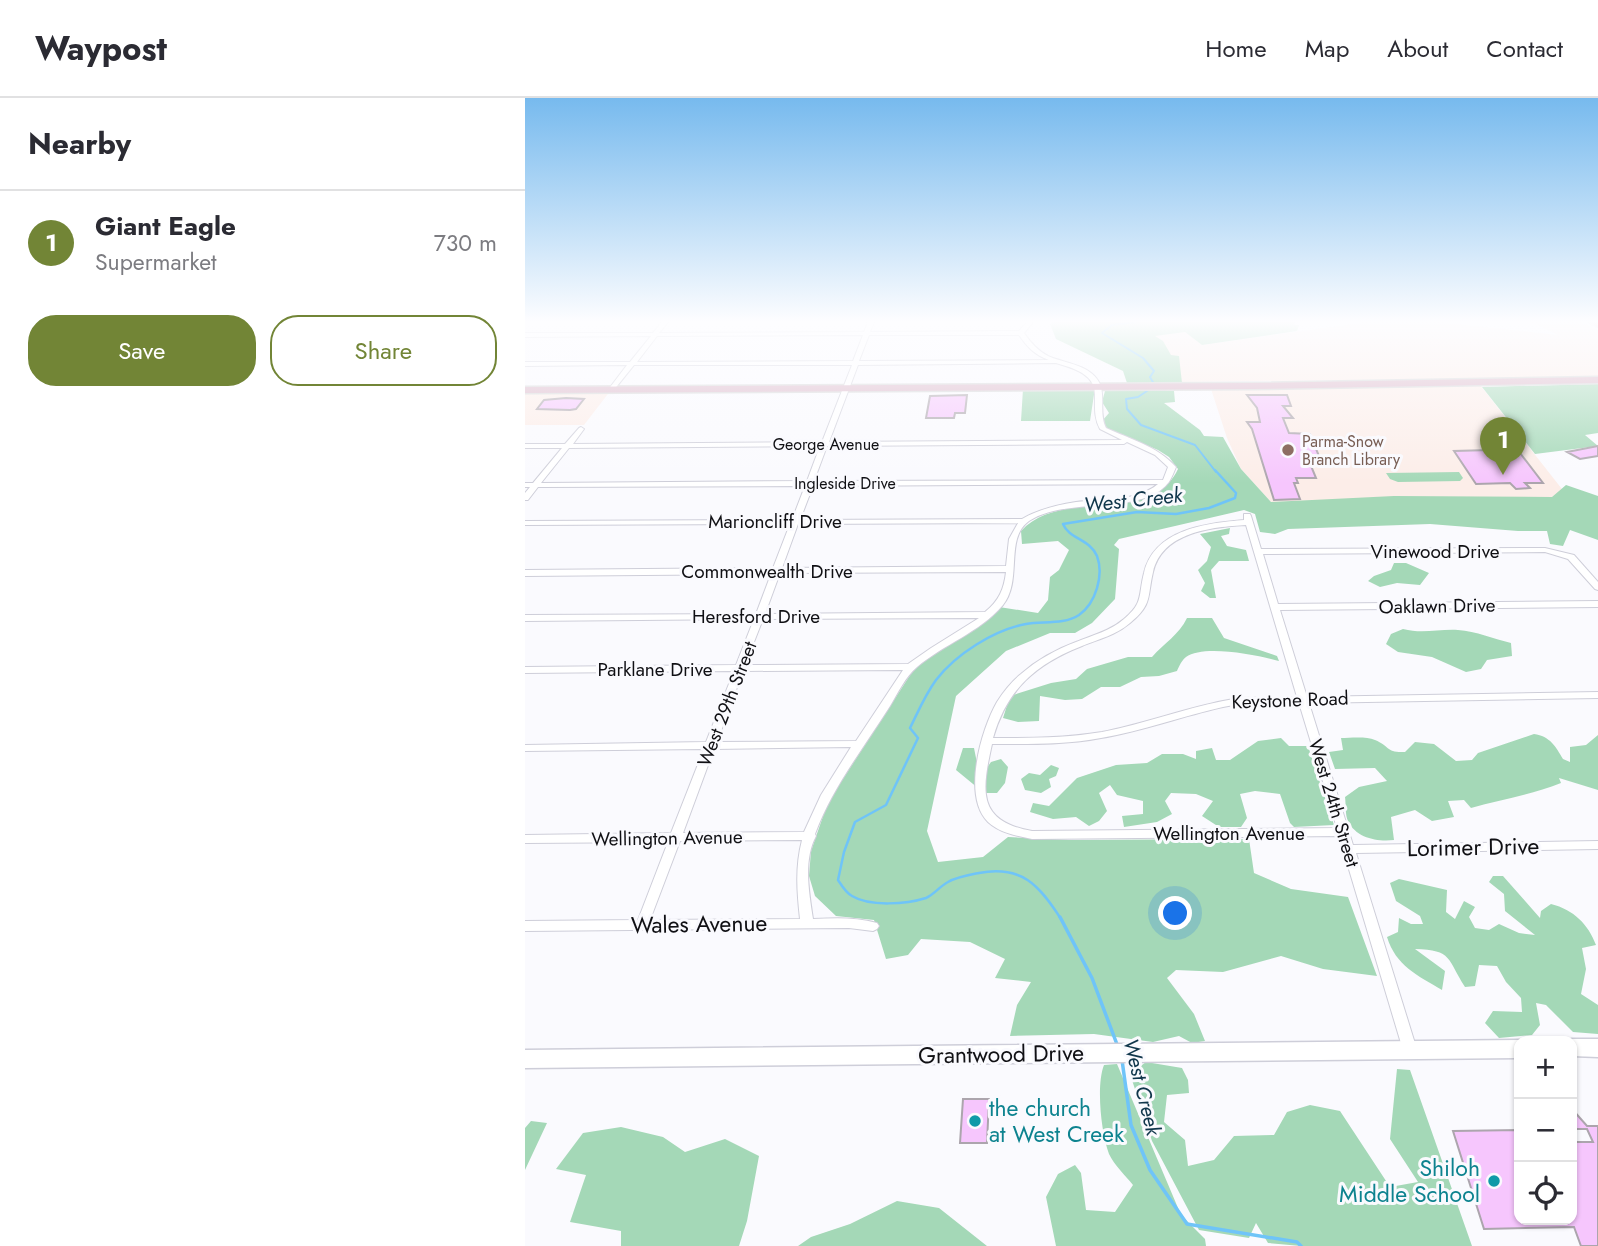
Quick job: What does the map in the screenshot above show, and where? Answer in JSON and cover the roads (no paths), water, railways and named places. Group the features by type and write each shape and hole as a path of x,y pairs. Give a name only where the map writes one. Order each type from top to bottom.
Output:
{"main road":[{"path":"525,390 1182,387 1598,380"}],"street":[{"path":"611,390 623,376"},
{"path":"825,442 851,376"},
{"path":"807,923 803,880 804,854 817,813 910,667 987,615 1003,600 1009,584 1013,538 1024,521 1050,510 1131,499 1151,492 1165,482 1172,467 1163,457 1151,449 1128,442 1103,429 1097,421 1099,387 1089,376"},
{"path":"525,498 581,429"},
{"name":"West 29th Street","path":"642,925 825,442"},
{"name":"George Avenue","path":"525,446 1128,442"},
{"name":"Ingleside Drive","path":"525,485 1165,482"},
{"name":"West 24th Street","path":"1248,519 1410,1050"},
{"name":"Wellington Avenue","path":"1248,519 1188,531 1166,544 1153,559 1148,572 1147,595 1138,611 1122,626 1050,657 1010,688 994,713 979,785 981,803 988,816 1013,832 1073,836 1343,832"},
{"name":"Marioncliff Drive","path":"525,523 1024,521"},
{"name":"Vinewood Drive","path":"1258,552 1545,550 1571,557 1598,587"},
{"name":"Commonwealth Drive","path":"525,573 1009,569"},
{"name":"Oaklawn Drive","path":"1276,607 1598,604"},
{"name":"Heresford Drive","path":"525,618 987,615"},
{"name":"Parklane Drive","path":"525,670 910,667"},
{"name":"Keystone Road","path":"987,741 1076,739 1117,732 1212,705 1303,699 1598,695"},
{"path":"525,748 859,744"},
{"name":"Wellington Avenue","path":"525,839 810,836"},
{"name":"Lorimer Drive","path":"1348,849 1598,845"},
{"name":"Wales Avenue","path":"525,926 858,923 873,926"},
{"path":"1577,1048 1598,1048"},
{"name":"Grantwood Drive","path":"525,1059 1514,1049"}],"waterway":[{"name":"West Creek","path":"1151,376 1154,384"},
{"name":"West Creek","path":"1150,389 1138,397 1126,399 1127,409 1141,425 1195,445 1216,472"},
{"name":"West Creek","path":"1061,919 1037,887 1028,880 1007,872 994,871 959,877 926,898 918,900 899,903 868,902 852,896 838,880 844,852 855,822 886,805 918,738 910,728 928,692 944,670 965,652 1001,632 1026,624 1067,620 1079,615 1090,603 1099,580 1097,556 1090,546 1070,533 1063,524 1137,512 1176,514 1209,508 1235,498 1236,493 1215,470"},
{"name":"West Creek","path":"1060,917 1092,978 1118,1047"},
{"name":"West Creek","path":"1122,1060 1131,1125 1150,1170 1187,1224 1297,1242 1301,1246"}],"place":[{"name":"Parma-Snow Branch Library","path":"1288,450"},
{"name":"Giant Eagle","path":"1503,475"},
{"name":"the church at West Creek","path":"975,1121"},
{"name":"Shiloh Middle School","path":"1494,1181"}]}
